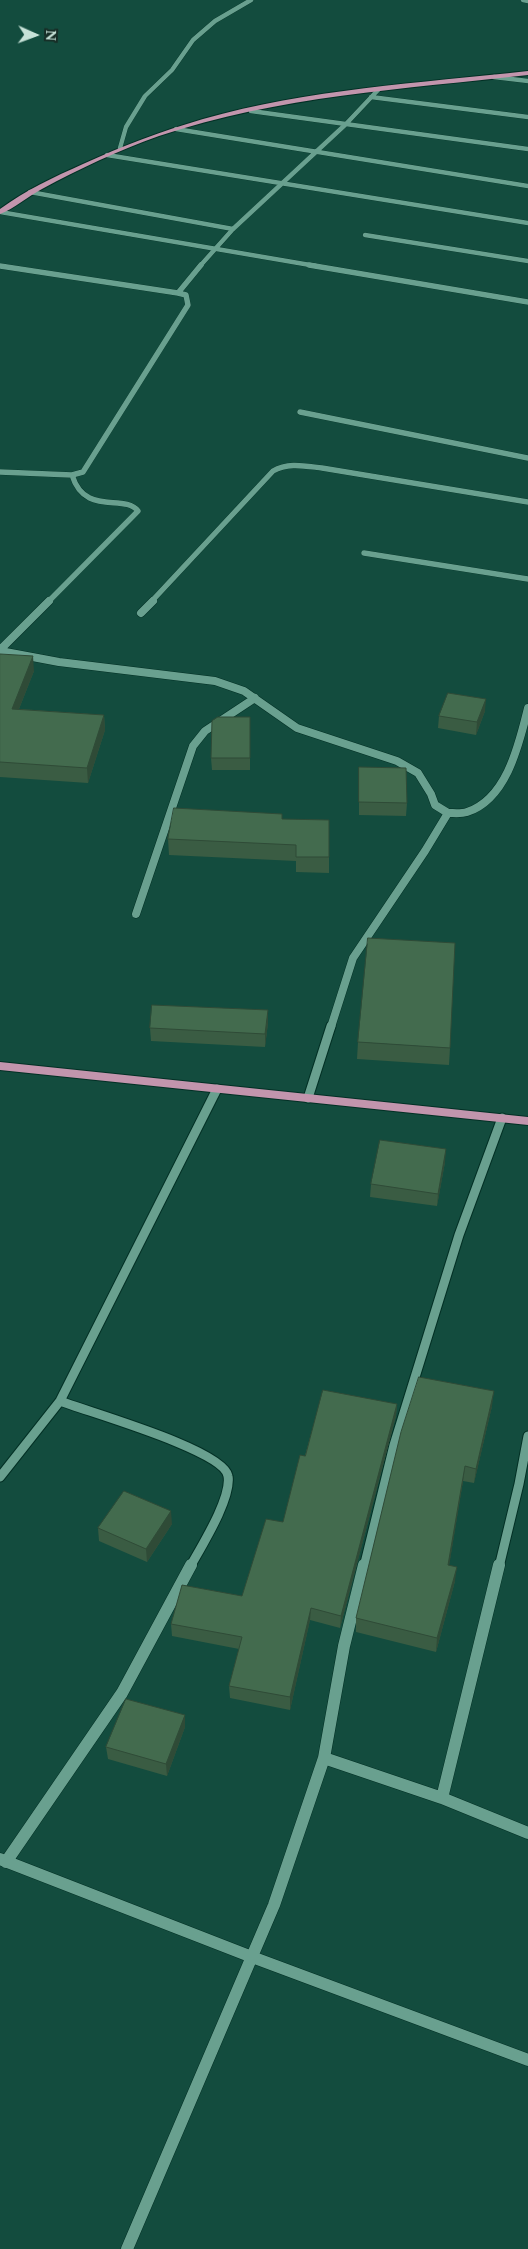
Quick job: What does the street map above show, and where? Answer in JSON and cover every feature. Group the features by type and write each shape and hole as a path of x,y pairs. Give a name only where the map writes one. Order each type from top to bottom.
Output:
{"main road":[{"path":"0,212 30,192 120,148 214,118 312,99 528,72"},
{"path":"0,1066 528,1121"}],"street":[{"path":"120,148 126,127 145,96 172,70 193,40 215,21 250,0"},
{"path":"523,0 528,1"},
{"path":"494,77 528,81"},
{"path":"178,293 213,249 346,124 378,90"},
{"path":"372,97 528,117"},
{"path":"251,110 528,149"},
{"path":"176,129 528,186"},
{"path":"107,155 528,224"},
{"path":"30,192 233,229"},
{"path":"0,212 528,302"},
{"path":"365,235 528,261"},
{"path":"0,266 178,293 186,295 188,305 84,472 72,475 0,472"},
{"path":"300,412 528,458"},
{"path":"141,613 273,471 280,467 291,465 322,468 528,502"},
{"path":"0,650 138,510 128,505 82,494 76,488 72,475"},
{"path":"364,553 528,579"},
{"path":"0,650 59,662 216,681 244,690 297,728 397,761 418,772 435,805 448,813 466,813 478,808 502,782 520,742 528,708"},
{"path":"136,914 196,738 206,728 228,717 254,698"},
{"path":"308,1098 353,958 426,850 448,813"},
{"path":"0,1477 69,1405 217,1088"},
{"path":"128,2249 274,1905 324,1758 344,1646 394,1445 459,1235 502,1118"},
{"path":"69,1405 195,1449 218,1460 227,1470 229,1479 225,1495 213,1524 122,1693 3,1861 252,1957 528,2060"},
{"path":"442,1798 519,1484 528,1436"},
{"path":"324,1758 442,1798 528,1833"}],"building":[{"path":"0,654 33,656 12,709 104,715 87,768 0,762"},
{"path":"448,693 486,699 477,722 439,716"},
{"path":"218,717 250,717 250,758 211,758 212,721"},
{"path":"359,767 406,768 407,803 359,802"},
{"path":"174,808 282,814 282,819 329,820 329,857 296,857 296,845 168,839"},
{"path":"368,938 455,943 450,1048 358,1042"},
{"path":"152,1005 268,1010 265,1034 150,1028"},
{"path":"380,1140 446,1149 438,1194 371,1184"},
{"path":"419,1377 494,1391 476,1469 465,1466 448,1565 457,1567 437,1638 356,1618 401,1432"},
{"path":"323,1390 397,1404 341,1616 311,1608 290,1697 229,1686 242,1637 171,1624 182,1585 242,1596 266,1519 283,1522 300,1455 305,1456"},
{"path":"124,1491 171,1511 146,1549 98,1528"},
{"path":"126,1699 185,1715 166,1764 106,1747"}]}
